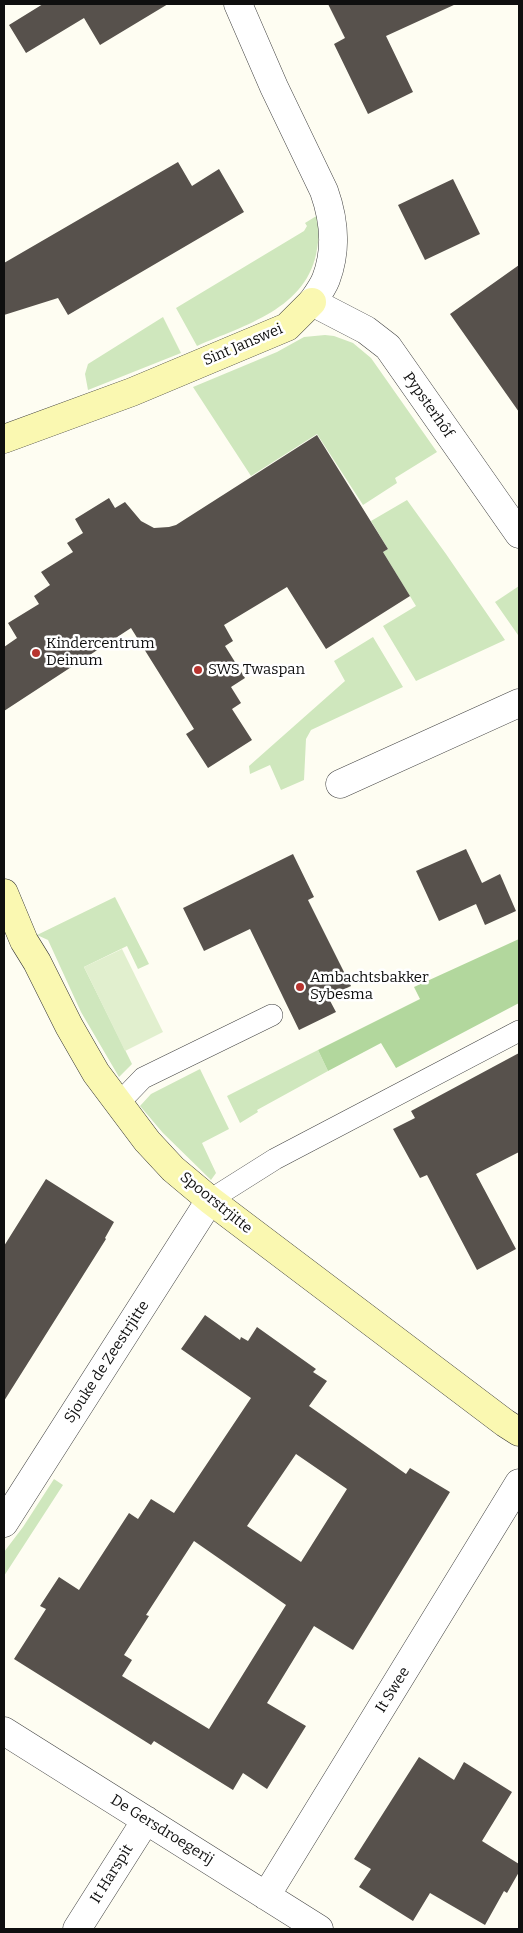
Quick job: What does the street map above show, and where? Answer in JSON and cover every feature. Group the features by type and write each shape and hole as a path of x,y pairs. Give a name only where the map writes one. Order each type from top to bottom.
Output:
{"street":[{"name":"Sint Janswei","path":"4,438 132,392 287,327 312,302 326,280 332,256 333,220 324,191 274,87 238,4"},
{"name":"Pypsterhôf","path":"312,302 366,330 388,347 519,534"},
{"path":"340,784 519,703"},
{"name":"Spoorstrjitte","path":"4,893 24,941 38,962 69,1026 96,1073 153,1148 210,1200 504,1423 519,1432"},
{"name":"Sjouke de Zeestrjitte","path":"4,1523 210,1200"},
{"name":"It Swee","path":"266,1896 519,1484"},
{"name":"De Gersdroegerij","path":"4,1731 319,1929"},
{"name":"It Harspit","path":"77,1929 146,1820"}],"lane":[{"path":"118,1104 143,1078 272,1015"},
{"path":"210,1200 275,1159 519,1031"}],"green space":[{"path":"318,215 317,249 311,270 301,287 287,301 271,312 253,322 197,346 176,308 304,231 307,226 305,223"},
{"path":"163,317 181,353 88,390 85,374 88,364"},
{"path":"334,336 353,343 371,358 437,452 395,478 397,483 363,505 317,434 251,476 193,387 277,352 304,337"},
{"path":"407,500 505,640 416,681 383,626 416,606 383,552 388,549 371,521"},
{"path":"519,586 519,635 518,635 495,602"},
{"path":"373,637 403,687 311,730 306,739 304,780 281,790 270,765 250,774 249,766 345,681 334,661"},
{"path":"115,897 149,964 138,969 127,946 84,967 132,1064 119,1077 81,1012 48,940 37,935"},
{"path":"519,939 519,1003 396,1068 381,1043 328,1071 318,1050 420,999 414,987"},
{"path":"122,949 163,1032 125,1051 84,967"},
{"path":"318,1050 328,1071 257,1110 258,1112 240,1123 227,1096"},
{"path":"200,1069 229,1129 202,1143 216,1173 211,1180 163,1133 140,1106 151,1094"},
{"path":"54,1479 63,1485 4,1576 4,1552 23,1527"}],"building":[{"path":"43,4 168,4 100,45 84,18 26,53 9,25"},
{"path":"328,4 456,4 386,36 413,92 368,114 334,44 345,38"},
{"path":"178,162 192,186 219,169 244,212 68,315 58,298 4,315 4,263"},
{"path":"453,179 480,234 425,260 398,205"},
{"path":"519,265 519,412 450,314"},
{"path":"317,435 388,549 383,552 410,596 326,649 287,587 224,625 233,641 225,646 245,678 231,687 241,703 232,709 252,740 208,768 186,734 194,729 131,628 4,711 4,647 17,638 8,623 39,604 34,596 50,585 41,572 73,552 67,543 83,533 75,519 109,498 115,508 125,502 141,521 154,528 176,525"},
{"path":"466,849 482,883 500,874 516,911 485,925 476,904 439,921 416,871"},
{"path":"293,854 314,897 308,900 351,986 328,997 336,1012 299,1030 250,929 204,951 183,908"},
{"path":"519,1053 519,1152 476,1174 516,1249 477,1270 427,1175 420,1178 393,1129 415,1118 411,1111"},
{"path":"46,1179 114,1222 106,1239 4,1401 4,1246"},
{"path":"205,1315 240,1340 241,1337 248,1341 257,1327 316,1369 313,1372 327,1381 309,1406 406,1474 410,1468 450,1492 353,1650 314,1626 267,1703 306,1726 267,1789 243,1773 233,1790 154,1741 151,1745 14,1659 46,1609 40,1606 59,1577 79,1590 129,1513 138,1519 151,1499 174,1513 251,1398 181,1349","holes":["296,1454 347,1489 301,1562 247,1526","194,1541 286,1605 209,1729 122,1676 132,1660 124,1655 149,1616 146,1615"]},
{"path":"419,1757 454,1780 464,1762 512,1792 482,1841 519,1864 519,1872 507,1893 504,1891 485,1925 430,1893 413,1921 359,1887 371,1869 354,1859"}],"place":[{"name":"Kindercentrum Deinum","path":"36,653"},
{"name":"SWS Twaspan","path":"198,670"},
{"name":"Ambachtsbakker Sybesma","path":"300,987"}]}
